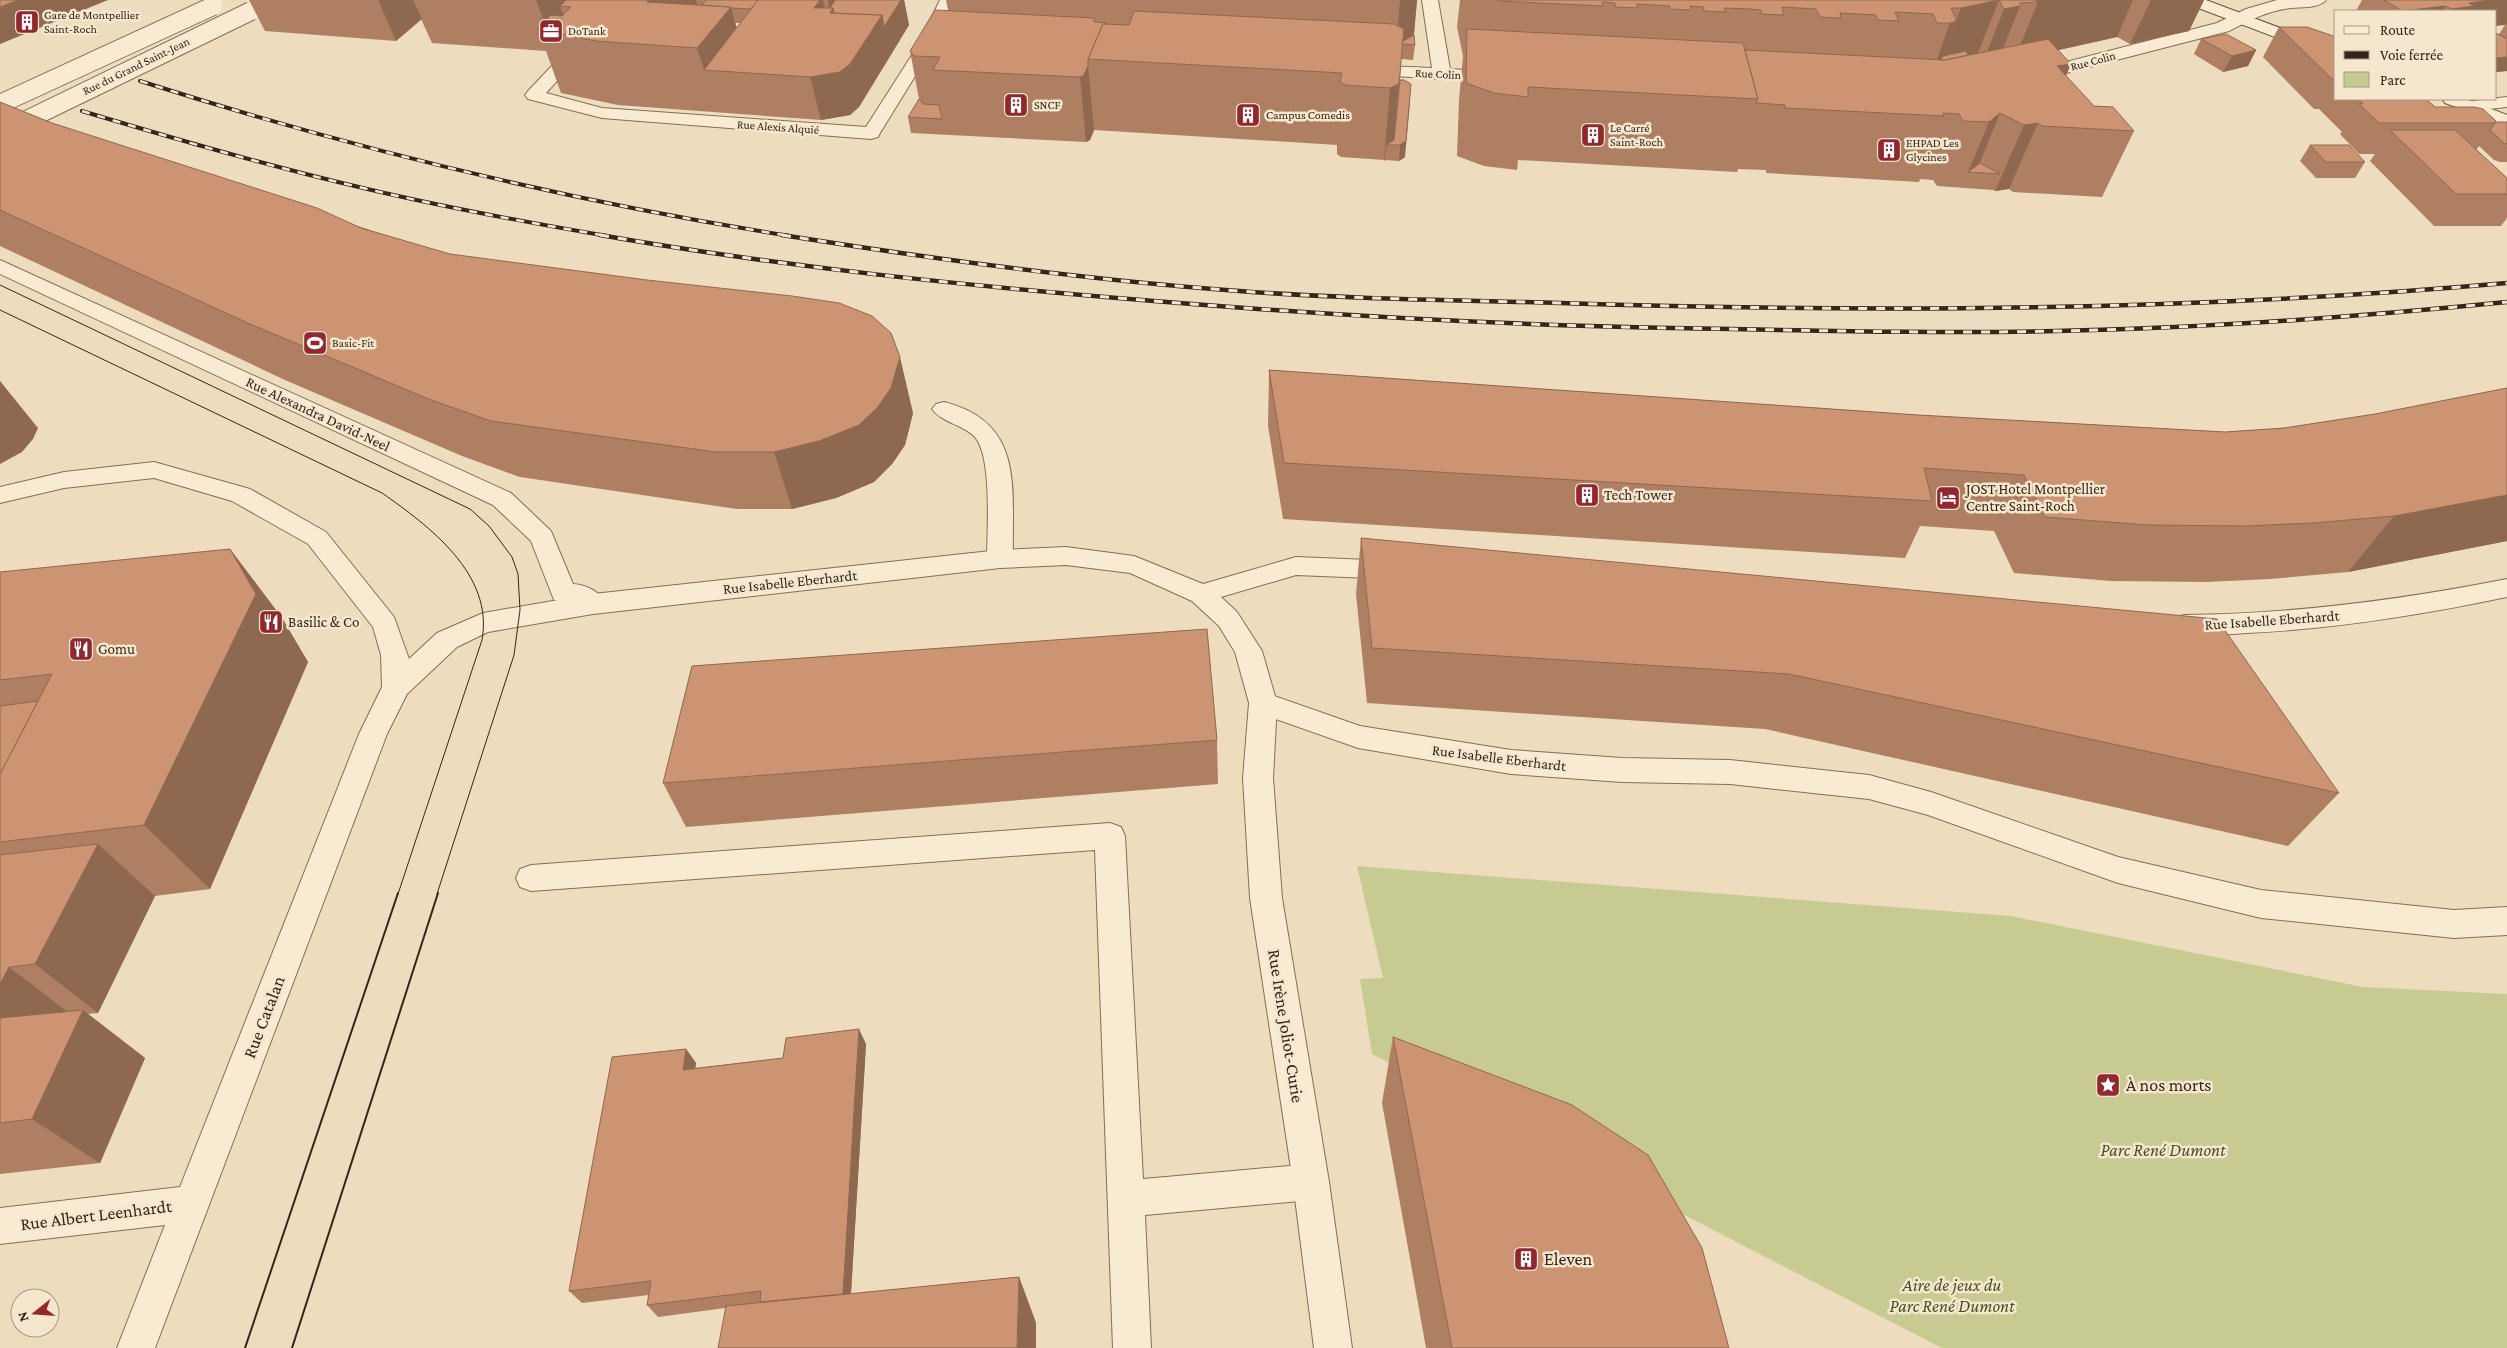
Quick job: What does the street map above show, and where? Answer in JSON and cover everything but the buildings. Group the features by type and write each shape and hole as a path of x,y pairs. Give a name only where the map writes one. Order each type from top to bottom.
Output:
{"street":[{"name":"Rue Alexis Alquié","path":"623,0 534,96 602,113 871,134 925,47 948,0"},
{"path":"1430,0 1442,74"},
{"path":"2191,0 2334,54"},
{"name":"Rue Colin","path":"2014,81 2223,27 2252,12 2280,4 2318,0"},
{"name":"Rue du Grand Saint-Jean","path":"0,104 242,5"},
{"name":"Rue du Grand Saint-Jean","path":"0,121 242,5"},
{"name":"Rue du Grand Saint-Jean","path":"0,133 242,5"},
{"path":"925,47 944,48"},
{"name":"Rue Colin","path":"1350,70 1510,77"},
{"path":"2453,100 2507,120"},
{"path":"2470,106 2507,102"},
{"name":"Rue Alexandra David-Neel","path":"0,266 502,499 542,537 563,593 580,594 593,604"},
{"path":"944,410 968,419 980,429 992,444 998,471 1000,559"},
{"path":"0,495 64,480 154,470 241,495 317,538 385,624 395,655 396,687"},
{"name":"Rue Isabelle Eberhardt","path":"396,687 447,640 483,623 593,604 1000,559 1066,556 1134,565 1201,594 1228,619 1248,650 1263,703 1358,737 1511,762 1622,770 1730,772 1870,787 1932,804 2118,870 2261,904 2454,924 2507,921"},
{"path":"1201,594 1296,566 1418,571"},
{"name":"Rue Isabelle Eberhardt","path":"2156,624 2221,625 2330,618 2438,603 2507,588"},
{"name":"Rue Catalan","path":"136,1348 373,734 396,687"},
{"name":"Rue Irène Joliot-Curie","path":"1263,703 1258,778 1266,898 1311,1182 1333,1348"},
{"path":"531,878 1110,836 1132,1348"},
{"path":"1125,1199 1311,1182"},
{"name":"Rue Albert Leenhardt","path":"0,1226 191,1204"}],"green space":[{"name":"Parc René Dumont","path":"1357,866 2011,916 2363,987 2507,994 2507,1348 1942,1348 1372,1054 1360,979 1383,978"}],"tram line":[{"path":"0,285 470,509 489,526 512,557 518,574 520,610 514,655 437,894"},
{"path":"0,310 382,493 437,537 454,554 468,573 478,594 483,616 482,640 398,894"},
{"path":"245,1348 398,893"},
{"path":"292,1348 438,893"}],"railway":[{"path":"140,81 300,129 462,171 625,207 790,236"},
{"path":"82,111 222,152 363,188 423,202 607,236"},
{"path":"600,235 807,266 1015,289 1283,311 1412,319 1542,324 1864,331 2056,331 2282,321 2507,302"},
{"path":"782,235 1067,275 1279,294 1359,298 1797,308 2034,307 2271,299 2507,283"}],"place":[{"name":"Gare de Montpellier Saint-Roch","path":"27,22"},
{"name":"DoTank","path":"551,31"},
{"name":"SNCF","path":"1016,105"},
{"name":"Campus Comedis","path":"1248,115"},
{"name":"Le Carré Saint-Roch","path":"1593,135"},
{"name":"EHPAD Les Glycines","path":"1889,150"},
{"name":"Basic-Fit","path":"315,343"},
{"name":"Tech Tower","path":"1587,495"},
{"name":"JOST Hotel Montpellier Centre Saint-Roch","path":"1948,498"},
{"name":"Basilic & Co","path":"271,622"},
{"name":"Gomu","path":"81,649"},
{"name":"À nos morts","path":"2108,1085"},
{"name":"Eleven","path":"1526,1259"}],"park label":[{"name":"Aire de jeux du Parc René Dumont","path":"1952,1295"}]}
